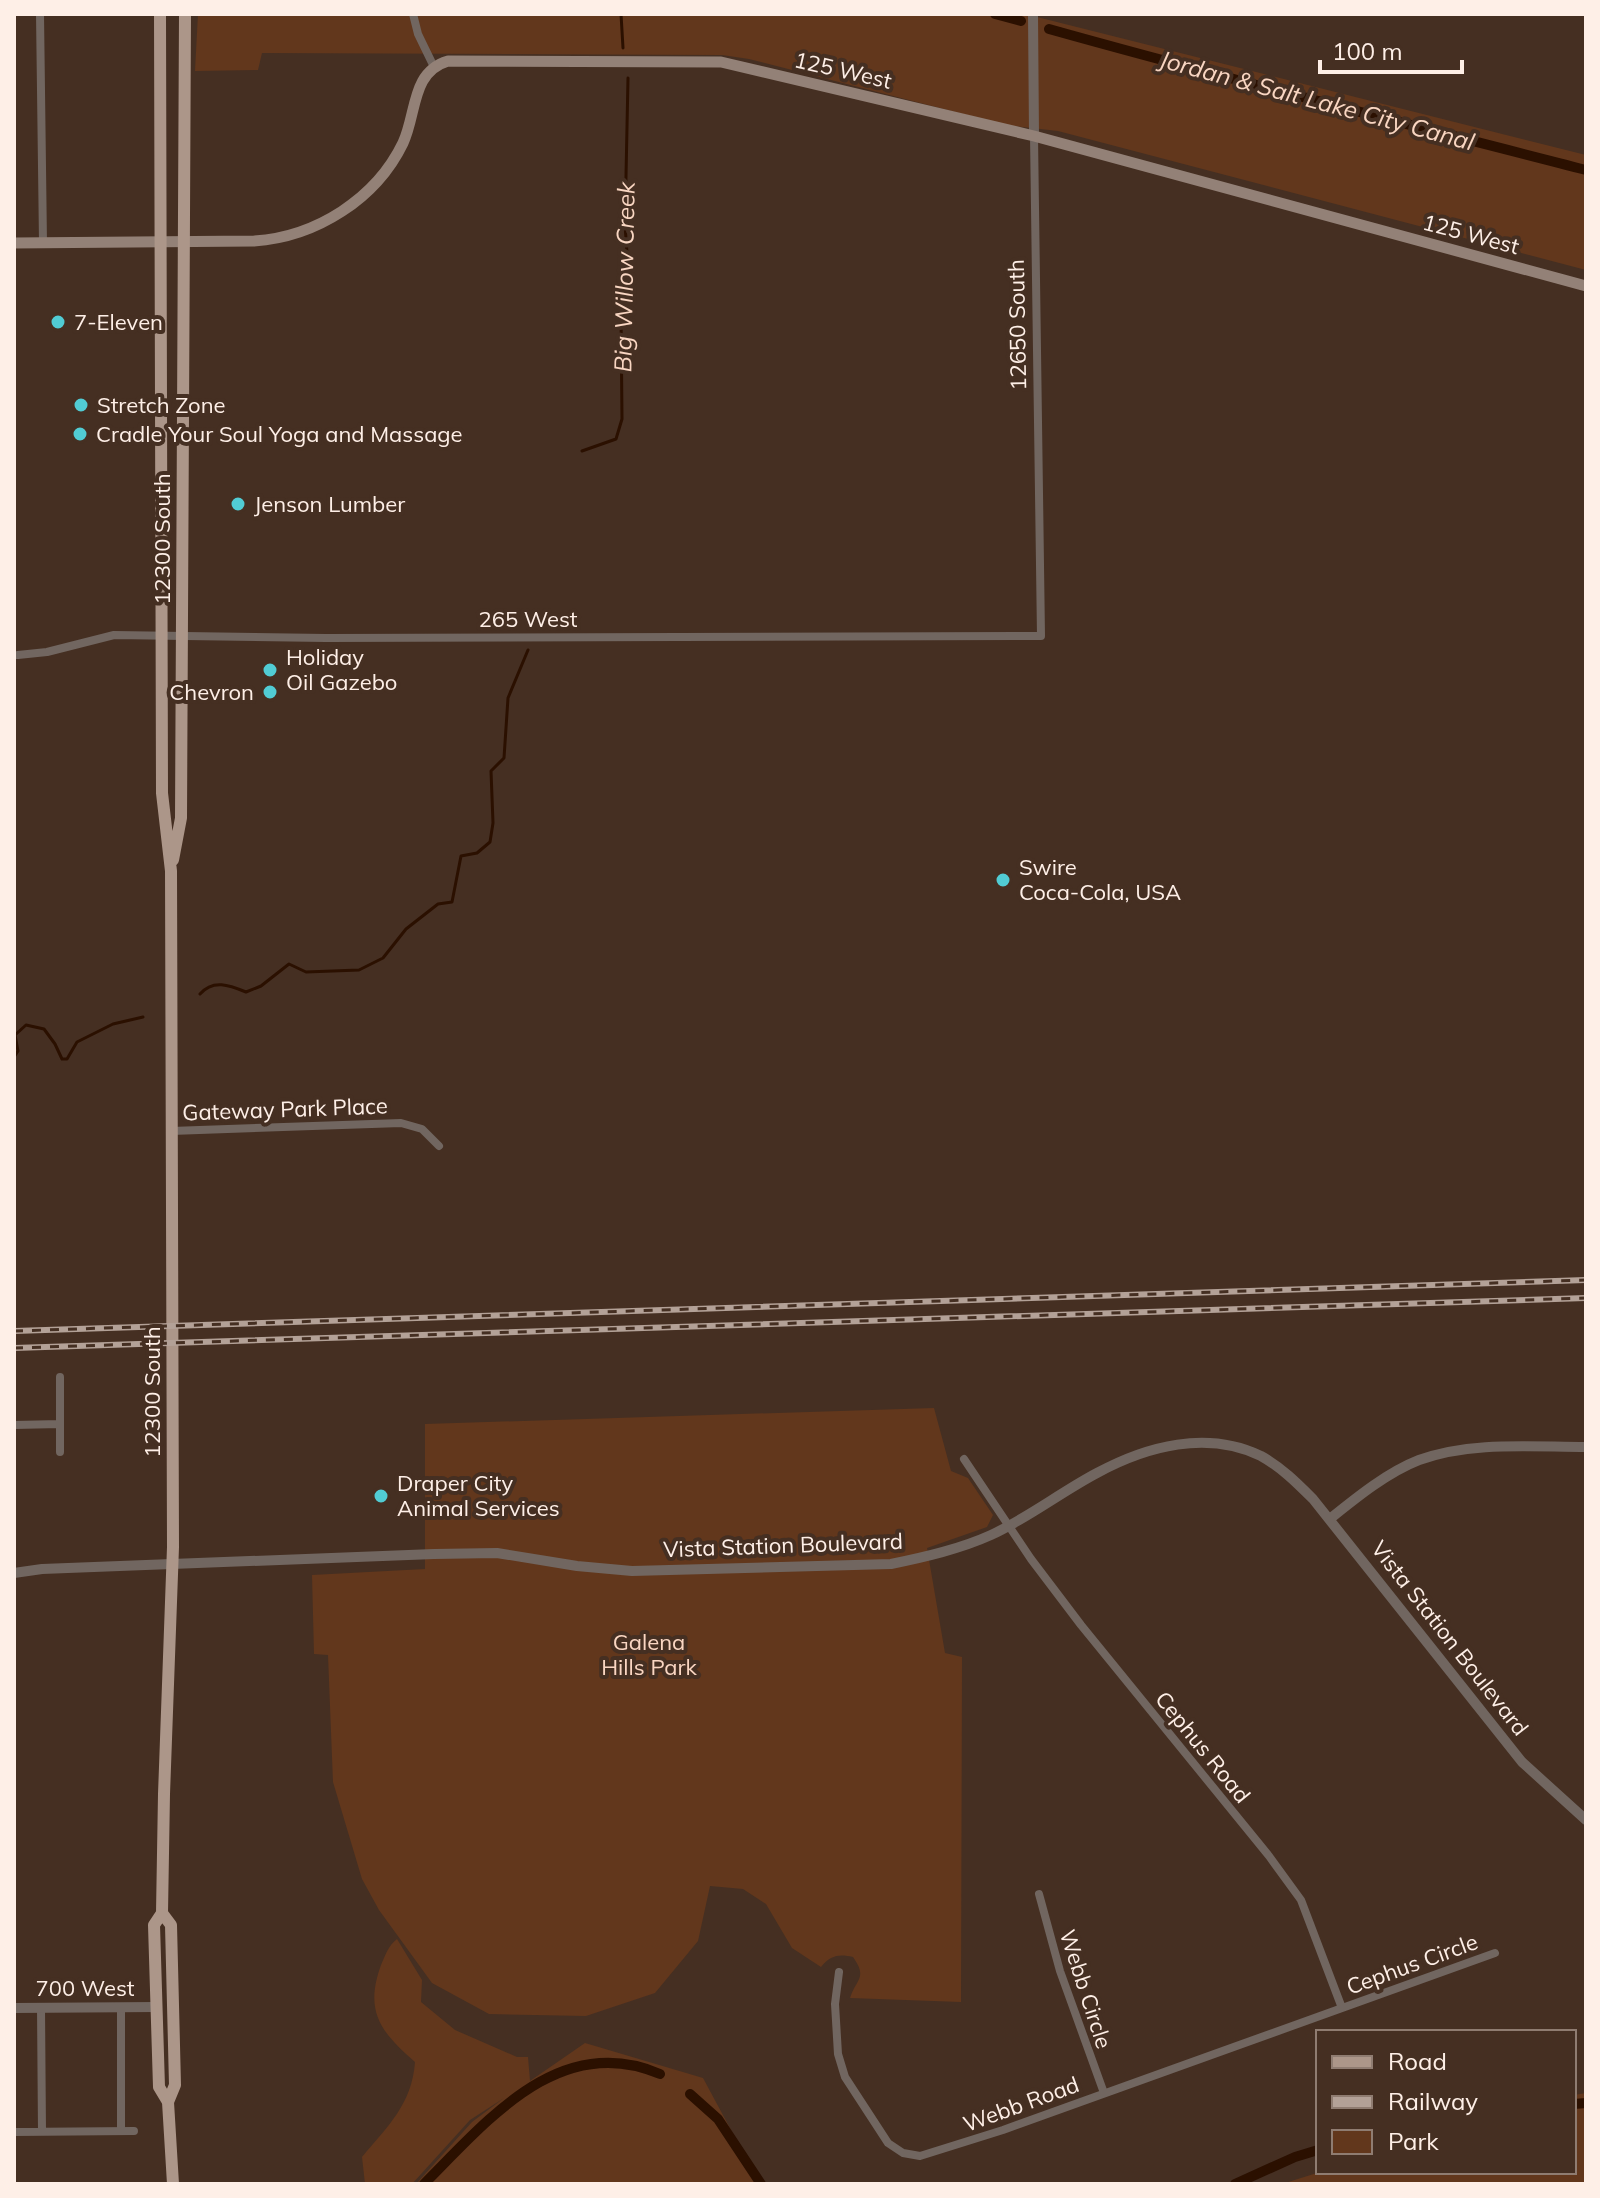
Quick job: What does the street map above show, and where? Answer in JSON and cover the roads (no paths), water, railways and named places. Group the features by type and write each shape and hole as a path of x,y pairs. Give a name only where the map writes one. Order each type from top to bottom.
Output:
{"main road":[{"name":"12300 South","path":"160,14 162,793 171,871 173,1566 162,1913 154,1925 159,2087 168,2102"},
{"name":"12300 South","path":"171,871 181,818 185,14"},
{"name":"125 West","path":"434,67 455,60 721,62 1034,136 1586,286"},
{"path":"14,243 275,238 316,225 351,205 372,187 395,157 407,132 421,81 434,67"},
{"name":"12300 South","path":"162,1913 171,1925 175,2085 168,2102 173,2184"}],"street":[{"path":"40,14 43,243"},
{"path":"413,14 418,34 434,67"},
{"name":"12650 South","path":"1033,14 1041,636"},
{"name":"265 West","path":"18,655 47,652 114,635 326,638 1041,636"},
{"name":"Gateway Park Place","path":"171,1131 401,1123 422,1129 439,1146"},
{"path":"60,1377 60,1452"},
{"path":"14,1425 60,1424"},
{"name":"Vista Station Boulevard","path":"14,1573 42,1569 495,1553 632,1571 891,1564 930,1557 991,1535 1120,1462 1155,1449 1201,1443 1225,1444 1260,1456 1285,1472 1331,1518 1522,1762 1586,1820"},
{"path":"1331,1518 1388,1477 1418,1461 1482,1448 1586,1447"},
{"name":"Cephus Road","path":"964,1459 1031,1559 1081,1625 1269,1856 1301,1900 1342,2008"},
{"name":"Webb Circle","path":"1039,1894 1060,1971 1104,2093"},
{"name":"Cephus Circle","path":"1342,2008 1495,1953"},
{"name":"Webb Road","path":"839,1972 835,2004 836,2034 845,2077 888,2143 903,2153 920,2156 946,2150 1342,2008"},
{"name":"700 West","path":"14,2008 156,2007"},
{"path":"41,2008 42,2131"},
{"path":"121,2008 121,2131"},
{"path":"14,2132 134,2131"}],"waterway":[{"name":"Big Willow Creek","path":"621,14 623,48"},
{"name":"Jordan & Salt Lake City Canal","path":"995,14 1021,21"},
{"name":"Jordan & Salt Lake City Canal","path":"1049,29 1586,170"},
{"name":"Big Willow Creek","path":"582,451 616,439 622,419 621,315 628,267 625,225 628,78"},
{"name":"Big Willow Creek","path":"200,994 216,985 246,992 261,986 289,964 306,972 359,970 383,958 406,929 438,904 452,902 461,856 477,853 490,842 493,823 491,771 504,758 508,698 528,650"},
{"name":"Big Willow Creek","path":"14,1057 18,1051 15,1035 26,1025 44,1029 62,1059 67,1059 77,1042 113,1024 143,1017"},
{"path":"424,2184 500,2110 528,2089 558,2073 590,2064 624,2064 660,2074"},
{"path":"690,2094 718,2119 761,2184"},
{"path":"1576,2104 1586,2103"},
{"path":"1235,2184 1316,2151"}],"railway":[{"path":"14,1331 1586,1280"},
{"path":"14,1348 1586,1298"}],"place":[{"name":"7-Eleven","path":"58,322"},
{"name":"Stretch Zone","path":"81,405"},
{"name":"Cradle Your Soul Yoga and Massage","path":"80,434"},
{"name":"Jenson Lumber","path":"238,504"},
{"name":"Holiday Oil Gazebo","path":"270,670"},
{"name":"Chevron","path":"270,692"},
{"name":"Swire Coca-Cola, USA","path":"1003,880"},
{"name":"Draper City Animal Services","path":"381,1496"}],"park label":[{"name":"Galena Hills Park","path":"649,1654"}]}
